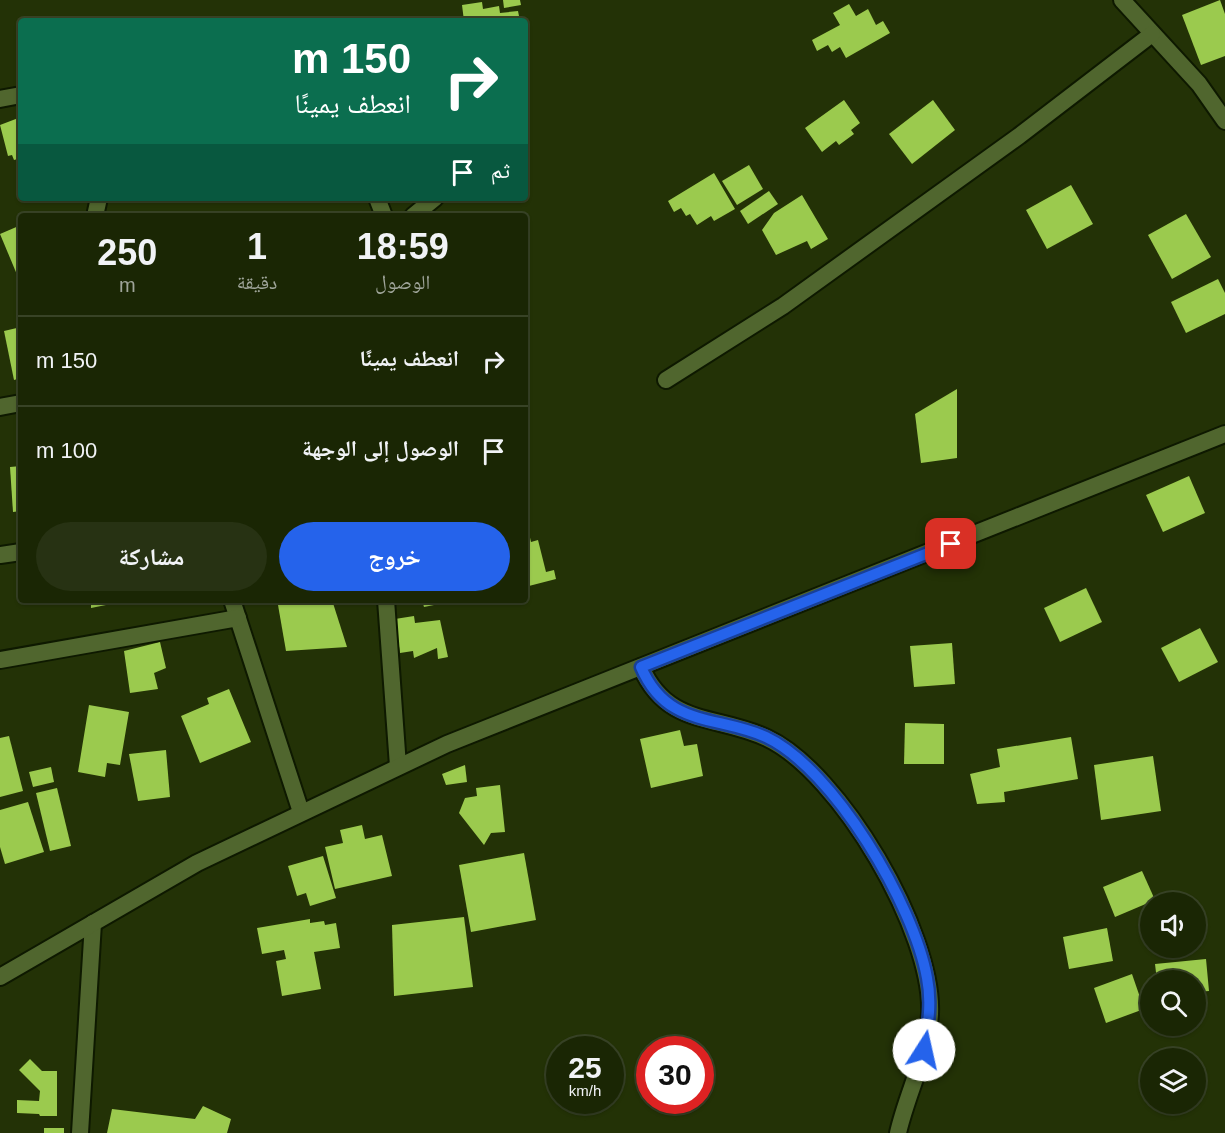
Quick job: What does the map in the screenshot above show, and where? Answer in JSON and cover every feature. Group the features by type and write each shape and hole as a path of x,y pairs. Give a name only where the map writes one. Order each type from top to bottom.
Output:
{"street":[{"path":"1122,0 1199,84 1225,121"},
{"path":"666,380 783,306 1019,136 1152,34"},
{"path":"0,99 18,96"},
{"path":"417,213 431,201"},
{"path":"0,407 18,404"},
{"path":"0,977 197,863 447,744 1225,434"},
{"path":"0,555 18,552"},
{"path":"233,603 301,812"},
{"path":"386,603 398,766"},
{"path":"0,660 238,618"},
{"path":"641,667 647,682 673,707 687,715 766,737 790,752 814,772 869,844 884,870 918,946 930,997 930,1016 924,1050 898,1133"},
{"path":"80,1133 93,923"}],"building":[{"path":"503,0 520,0 521,5 504,8"},
{"path":"1220,0 1225,14 1225,56 1201,65 1182,15"},
{"path":"482,2 483,9 499,6 500,13 518,11 519,18 464,18 462,5"},
{"path":"849,4 856,16 868,9 876,25 883,21 890,33 846,58 840,47 832,52 828,45 817,51 812,40 840,25 833,13"},
{"path":"844,100 860,123 851,130 854,134 839,145 836,141 822,152 805,128"},
{"path":"933,100 955,130 912,164 889,134"},
{"path":"18,118 18,159 14,160 12,155 8,156 0,125"},
{"path":"749,165 763,189 737,205 722,181"},
{"path":"714,173 735,209 714,221 711,216 697,225 690,214 686,216 681,208 674,212 668,201"},
{"path":"1071,185 1093,224 1047,249 1026,210"},
{"path":"769,191 778,204 748,224 740,211"},
{"path":"802,195 828,239 811,249 807,241 776,255 762,230 774,213"},
{"path":"1186,214 1211,257 1172,279 1148,235"},
{"path":"18,226 18,277 0,234"},
{"path":"1218,279 1225,293 1225,314 1186,333 1171,302"},
{"path":"18,328 18,379 14,380 4,331"},
{"path":"957,389 957,458 921,463 915,414"},
{"path":"18,466 18,511 13,512 10,467"},
{"path":"1189,476 1205,513 1163,532 1146,495"},
{"path":"528,533 531,542 538,540 546,572 554,570 556,579 528,586"},
{"path":"1086,588 1102,622 1060,642 1044,608"},
{"path":"91,603 116,603 91,608"},
{"path":"333,603 347,647 286,651 278,605"},
{"path":"423,603 439,604 424,607"},
{"path":"414,616 415,623 440,620 448,657 438,659 437,648 414,658 413,651 400,653 395,619"},
{"path":"1200,628 1218,662 1179,682 1161,648"},
{"path":"160,642 166,668 154,673 158,689 130,693 124,651"},
{"path":"952,643 955,684 914,687 910,646"},
{"path":"229,689 251,742 200,763 181,716 209,704 207,698"},
{"path":"89,705 129,712 120,765 107,763 105,777 78,772"},
{"path":"905,723 944,724 944,764 904,764"},
{"path":"680,730 684,746 697,744 703,776 651,788 640,739"},
{"path":"9,736 23,791 0,797 0,738"},
{"path":"1071,737 1078,779 1004,792 1005,802 977,804 970,774 1000,767 997,749"},
{"path":"166,750 170,797 138,801 129,754"},
{"path":"1153,756 1161,811 1101,820 1094,765"},
{"path":"465,765 467,782 446,785 442,774"},
{"path":"51,767 54,782 33,787 29,772"},
{"path":"500,785 505,832 491,833 484,845 459,813 465,798 477,796 476,788"},
{"path":"57,788 71,846 50,851 36,793"},
{"path":"28,802 44,852 5,864 0,847 0,810"},
{"path":"362,825 365,839 382,835 392,876 335,889 325,847 343,843 340,830"},
{"path":"524,853 536,920 471,932 459,865"},
{"path":"323,856 336,898 310,906 306,893 297,896 288,866"},
{"path":"1142,871 1151,892 1140,892 1140,906 1115,917 1103,887"},
{"path":"464,917 473,987 394,996 392,925"},
{"path":"310,919 310,923 324,921 325,925 336,923 340,948 314,952 321,989 282,996 276,961 286,959 284,950 262,954 257,928"},
{"path":"1107,928 1113,961 1069,969 1063,937"},
{"path":"1206,959 1209,991 1206,991 1206,970 1156,970 1155,964"},
{"path":"1132,974 1140,997 1140,1010 1106,1023 1094,988"},
{"path":"30,1059 42,1071 57,1071 57,1116 17,1113 17,1100 39,1101 40,1091 19,1070"},
{"path":"203,1106 231,1119 227,1133 107,1133 112,1109 195,1119"},
{"path":"44,1128 64,1128 64,1133 44,1133"}],"route":[{"path":"924,1050 930,1016 927,977 918,946 898,900 869,844 814,772 790,752 766,737 687,715 673,707 654,690 647,682 641,667 951,544"}]}
